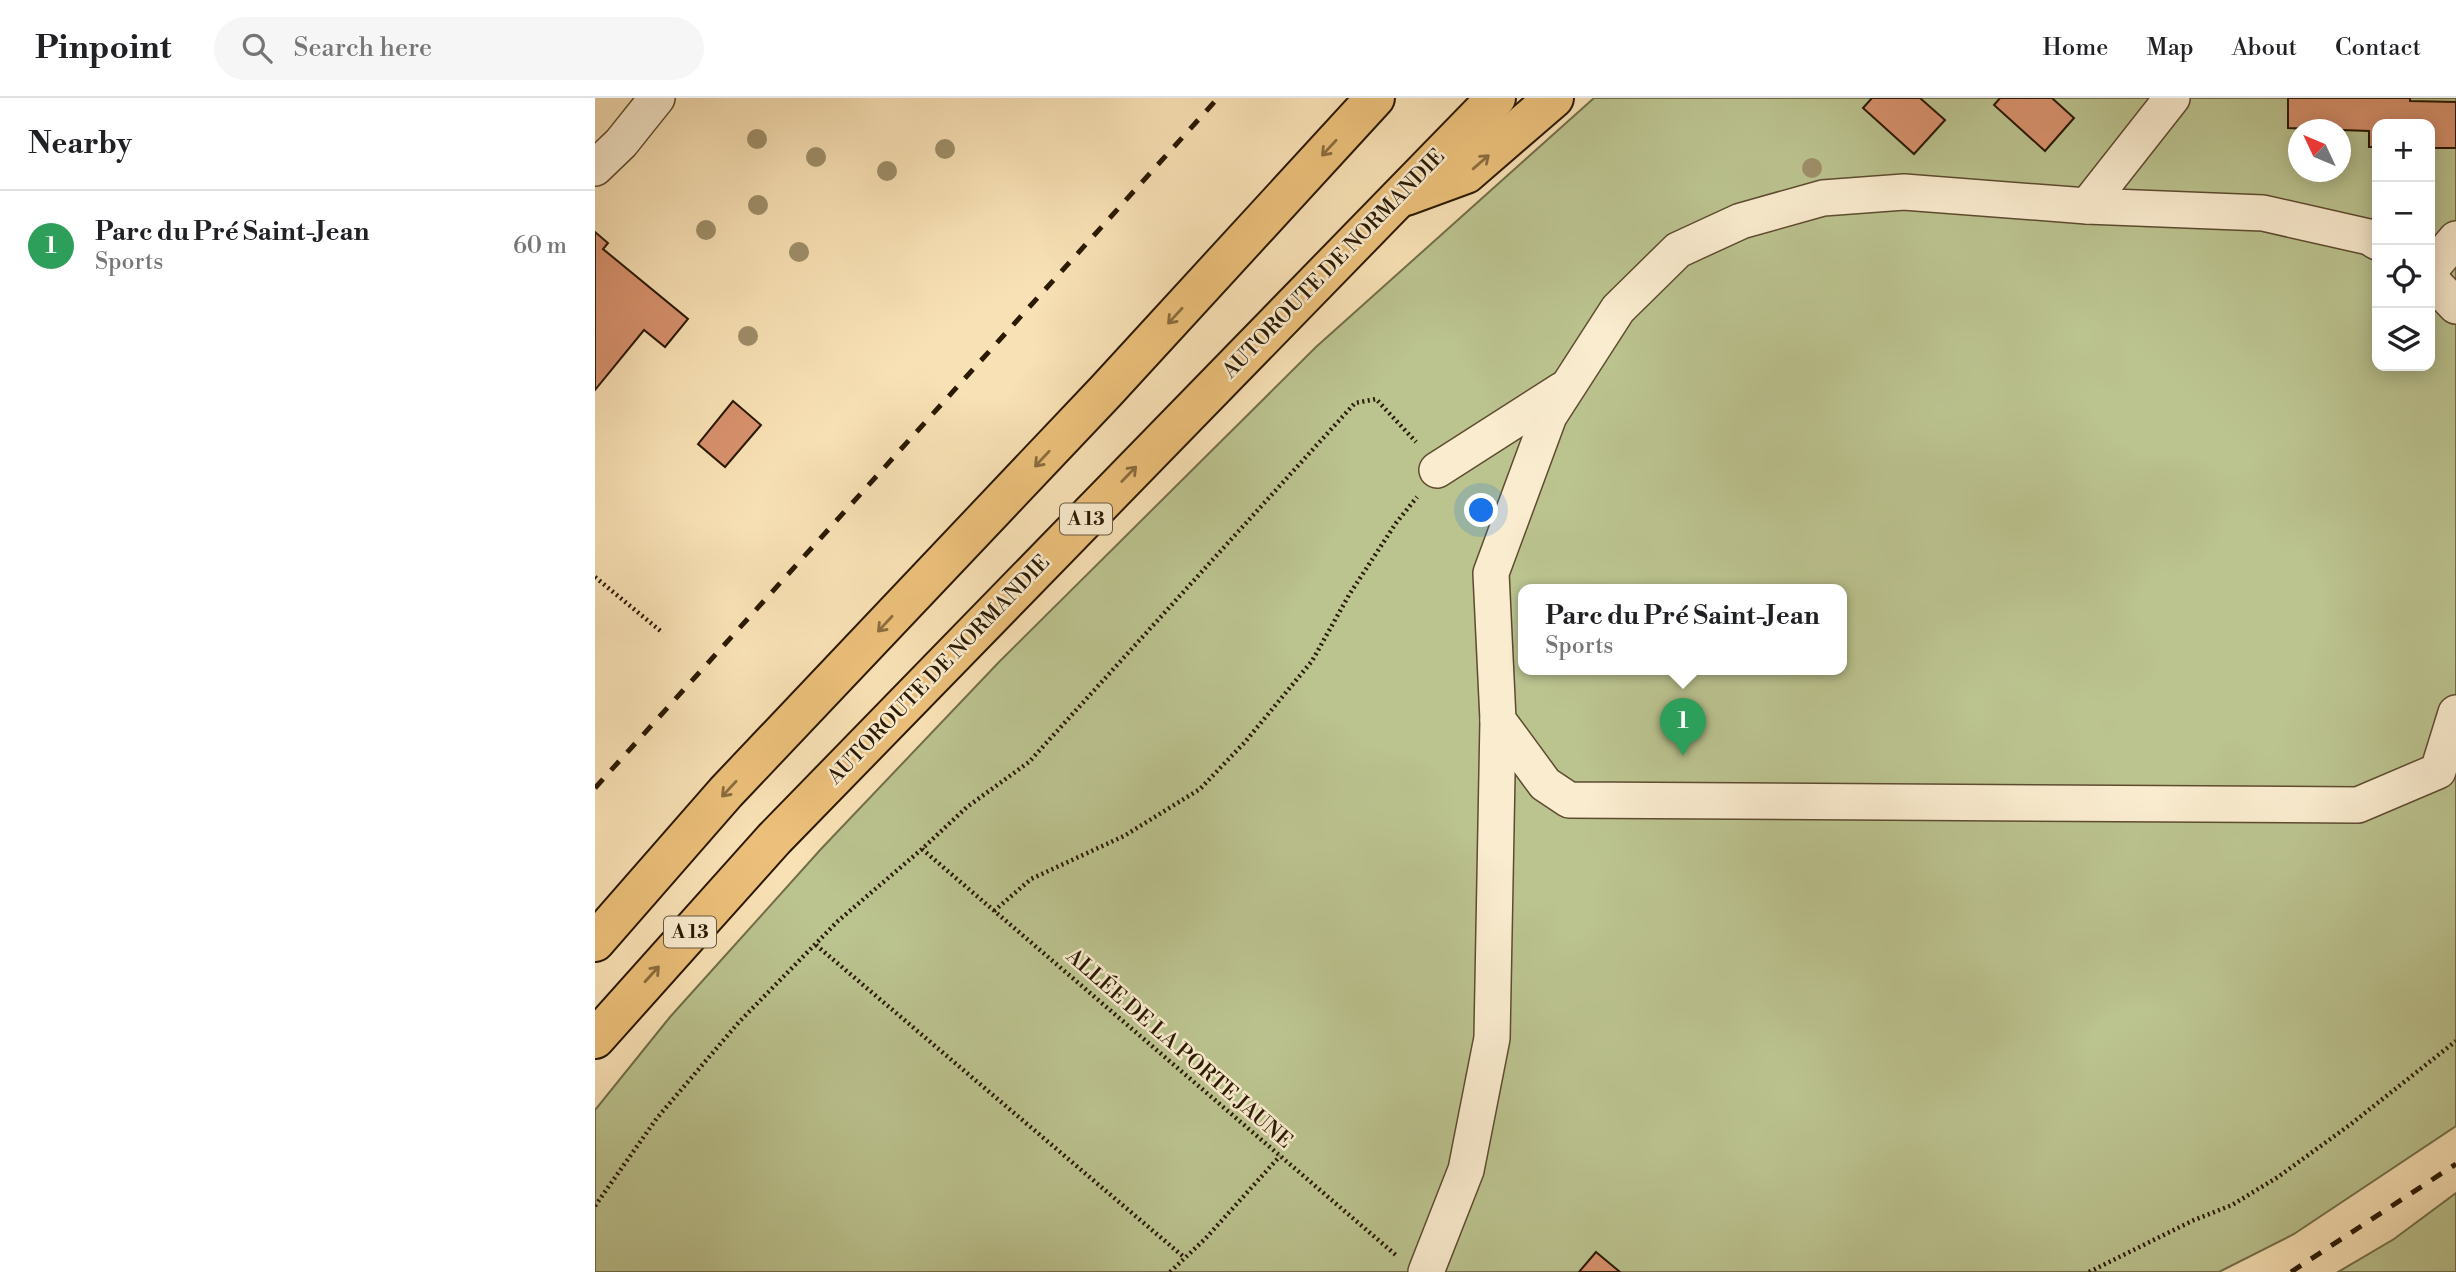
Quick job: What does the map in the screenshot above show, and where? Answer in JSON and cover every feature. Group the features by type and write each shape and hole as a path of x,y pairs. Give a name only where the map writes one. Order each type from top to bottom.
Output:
{"highway":[{"path":"595,942 726,792 1106,391 1375,98"},
{"name":"AUTOROUTE DE NORMANDIE","path":"595,1039 774,839 1496,98"},
{"path":"1397,199 1466,174 1554,98"}],"lane":[{"path":"595,168 621,143 657,98"},
{"path":"2087,206 2172,98"},
{"path":"1416,1268 1466,1170 1492,1038 1498,720 1491,572 1549,416 1618,309 1678,250 1741,221 1823,198 1904,192 2087,206 2263,213 2372,239"},
{"path":"2435,264 2456,239"},
{"path":"2435,284 2456,306"},
{"path":"1437,470 1568,387"},
{"path":"1498,720 1545,784 1569,800 2358,805 2438,771 2456,713"}],"path":[{"path":"595,1206 657,1118 739,1022 838,921 967,807 1029,762 1355,403 1376,399 1425,451 1437,470 1382,544 1349,595 1312,661 1245,742 1201,789 1124,836 1031,879 994,911"},
{"path":"595,577 663,633"},
{"name":"ALLÉE DE LA PORTE JAUNE","path":"922,849 1280,1156 1416,1268"},
{"path":"815,945 1185,1258"},
{"path":"2089,1272 2194,1220 2232,1205 2278,1177 2351,1124 2456,1041"},
{"path":"1170,1272 1205,1239 1280,1156"}],"green space":[{"path":"1594,98 2456,98 2456,1126 2294,1234 2219,1272 595,1272 595,1110 670,1017 821,849 999,662 1316,347"},
{"path":"2456,1193 2456,1272 2338,1272 2394,1239"}],"building":[{"path":"1872,98 1920,98 1945,120 1914,154 1863,108"},
{"path":"2000,98 2052,98 2074,118 2045,151 1994,105"},
{"path":"2288,98 2410,98 2410,101 2456,102 2456,148 2435,148 2435,119 2372,119 2372,147 2369,147 2369,131 2351,130 2351,119 2288,119"},
{"path":"595,232 608,243 603,249 688,319 665,347 644,330 595,390"},
{"path":"733,401 761,425 725,467 698,444"},
{"path":"1596,1252 1620,1272 1579,1272"}],"railway":[{"path":"595,788 1218,98"},
{"path":"2291,1272 2456,1164"}],"place":[{"name":"Parc du Pré Saint-Jean","path":"1683,756"}]}
